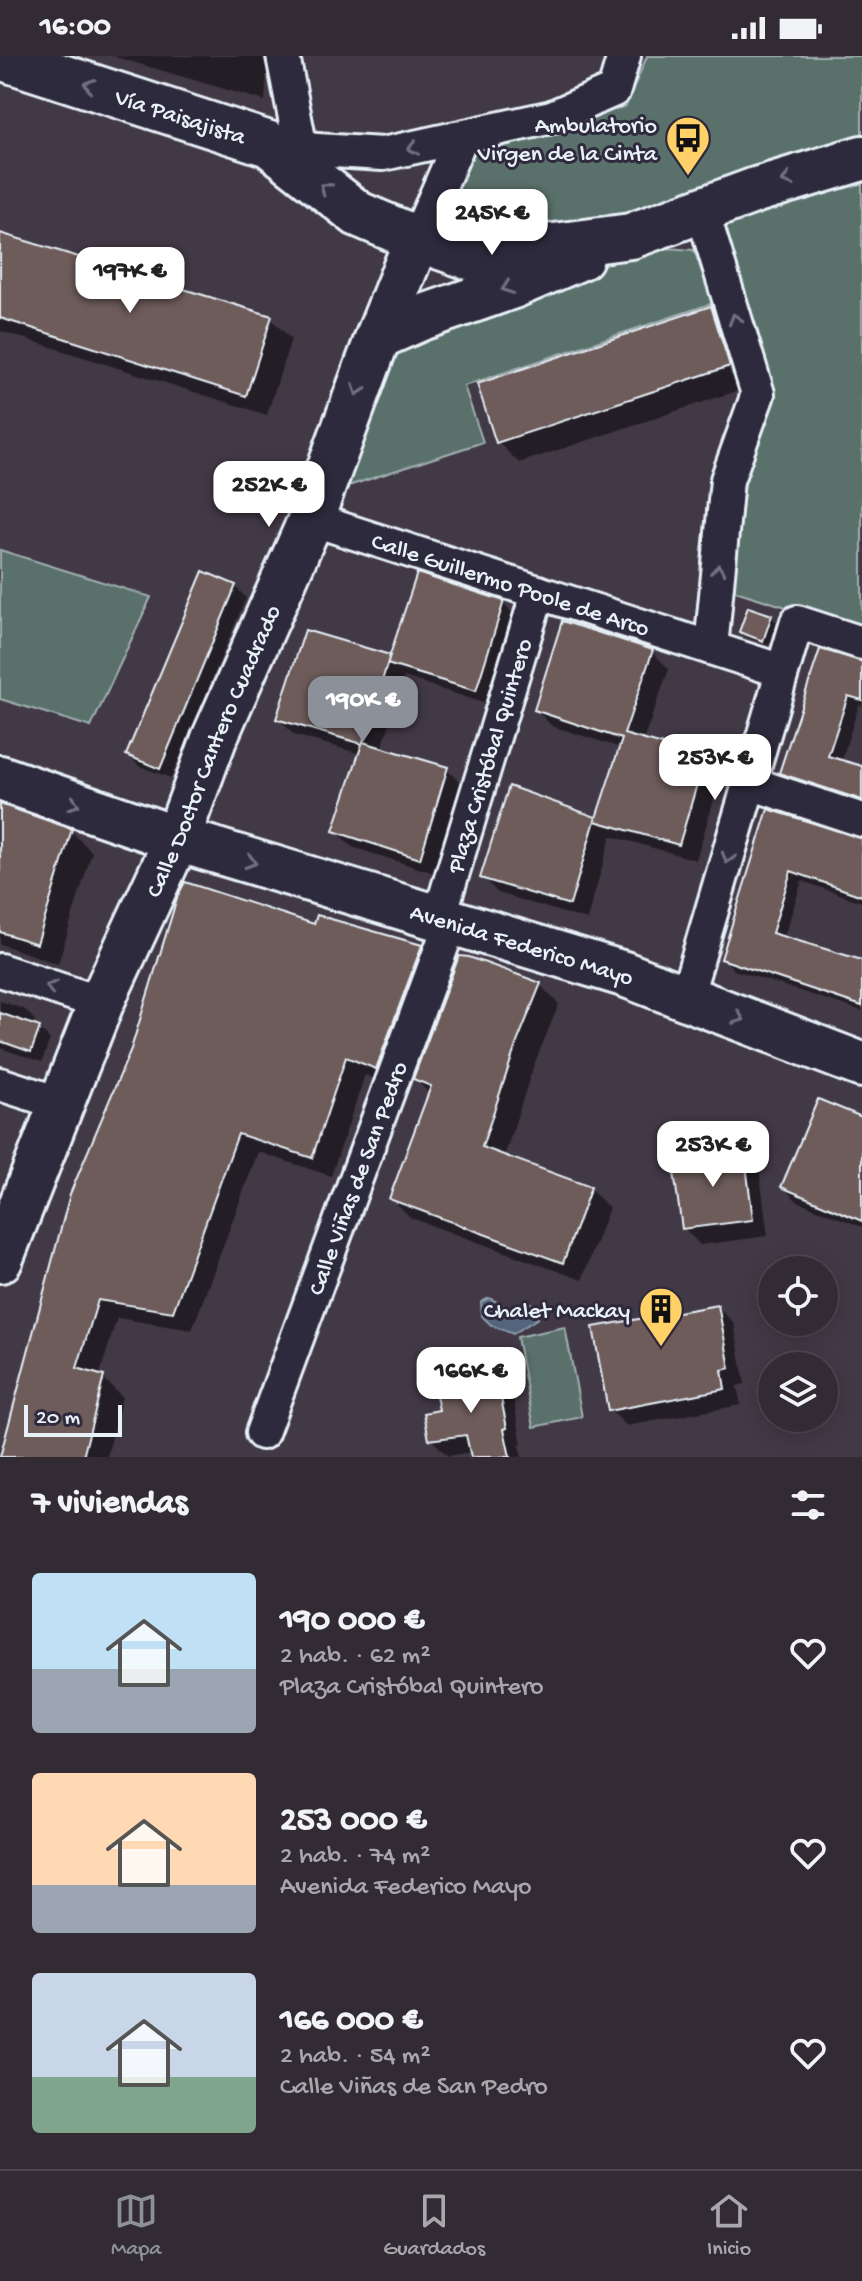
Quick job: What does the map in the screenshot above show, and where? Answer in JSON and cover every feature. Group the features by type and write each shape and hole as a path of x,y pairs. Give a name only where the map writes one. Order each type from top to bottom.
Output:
{"street":[{"path":"283,56 285,146 358,214 469,257 631,236"},
{"path":"285,146 383,154 552,117 614,90 624,56"},
{"name":"Vía Paisajista","path":"0,57 285,146"},
{"path":"417,239 461,138"},
{"path":"378,337 421,318 513,286 631,236 756,190 862,158"},
{"path":"702,210 758,394 727,480 711,648"},
{"name":"Calle Doctor Cantero Cuadrado","path":"0,1260 101,1003 177,839 214,739 311,519 417,239"},
{"name":"Calle Guillermo Poole de Arco","path":"311,519 782,671"},
{"name":"Plaza Cristóbal Quintero","path":"445,920 538,592"},
{"path":"686,998 797,622 862,643"},
{"name":"Avenida Federico Mayo","path":"0,778 177,839 624,974 862,1065"},
{"path":"750,783 862,820"},
{"name":"Calle Viñas de San Pedro","path":"262,1433 445,920"},
{"path":"0,970 101,1003"},
{"path":"0,1084 62,1104"}],"green space":[{"path":"647,56 862,56 862,144 616,218 441,231 474,153 626,106"},
{"path":"862,173 862,631 729,589 740,490 772,389 718,216"},
{"path":"649,247 694,250 713,303 464,386 483,442 339,489 404,338"},
{"path":"0,550 151,597 91,727 0,699"},
{"path":"565,1327 582,1417 534,1427 517,1337"}],"water":[{"path":"489,1298 510,1309 531,1303 538,1318 513,1334 491,1325 482,1316 481,1302"}],"building":[{"path":"0,233 272,316 246,396 0,318"},
{"path":"711,306 730,366 496,443 477,384"},
{"path":"203,571 236,585 160,769 126,755"},
{"path":"417,573 504,601 476,691 387,664"},
{"path":"748,607 772,615 763,641 739,632"},
{"path":"562,621 653,650 624,734 705,757 679,845 595,821 622,739 534,710"},
{"path":"305,630 390,655 363,742 448,767 420,859 333,831 362,744 276,719"},
{"path":"820,649 862,661 862,700 848,696 828,756 862,766 862,800 779,773"},
{"path":"509,786 596,817 570,905 480,878"},
{"path":"0,804 72,829 37,944 0,932"},
{"path":"768,809 862,838 862,896 791,871 772,933 862,960 862,1006 721,959"},
{"path":"185,882 314,924 317,915 422,945 376,1069 346,1057 312,1158 238,1134 173,1312 98,1300 77,1368 104,1376 83,1457 0,1457 70,1194 131,1049 178,895"},
{"path":"459,956 541,983 516,1045 482,1147 591,1187 563,1263 389,1199 431,1086 413,1079"},
{"path":"0,1013 40,1027 31,1052 0,1041"},
{"path":"818,1099 862,1117 862,1221 781,1187"},
{"path":"744,1149 753,1220 682,1229 672,1158"},
{"name":"Chalet Mackay","path":"718,1305 730,1368 722,1370 725,1389 608,1411 593,1327"},
{"path":"495,1368 510,1457 471,1457 466,1435 429,1440 424,1413 439,1410 434,1386 471,1379 470,1373"}],"place":[{"name":"Ambulatorio Virgen de la Cinta","path":"688,177"},
{"name":"Chalet Mackay","path":"661,1348"}]}
